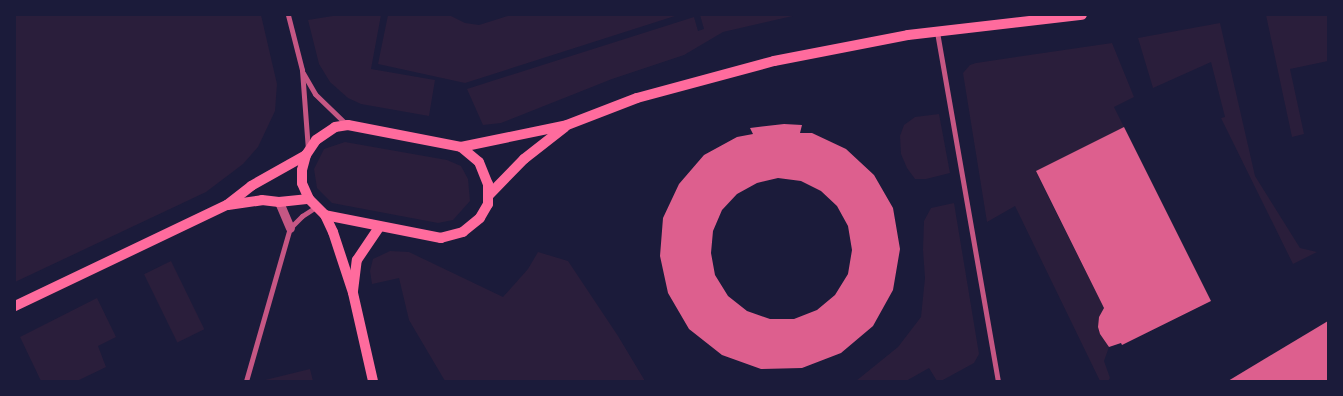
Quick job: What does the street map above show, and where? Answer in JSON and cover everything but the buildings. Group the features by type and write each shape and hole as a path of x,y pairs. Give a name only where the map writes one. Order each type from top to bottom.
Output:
{"main road":[{"path":"15,306 226,205 251,186 307,153 325,132 348,125 461,147 568,125 637,98 774,61 908,35 1082,15"},
{"path":"488,196 524,159 568,125"},
{"path":"325,215 434,237 452,237 463,232 480,218 488,204 488,184 479,162 461,147"},
{"path":"307,153 302,170 302,183 309,199 325,215 333,232 353,293 373,381"},
{"path":"226,205 262,200 279,202 309,199"},
{"path":"353,293 358,260 379,227"}],"street":[{"path":"288,15 302,70 307,153"},
{"path":"937,31 998,381"},
{"path":"302,70 314,94 348,125"},
{"path":"279,202 290,228"},
{"path":"246,381 290,228 302,216 316,207"}],"shaded area":[{"path":"15,15 261,15 277,84 275,111 258,147 243,164 206,192 15,282"},
{"path":"339,15 381,15 371,69 435,80 429,116 361,104 348,98 330,82 319,64 308,20"},
{"path":"388,15 449,15 465,23 479,25 511,15 678,15 465,83 378,64"},
{"path":"700,15 797,15 723,32 684,55 612,79 501,123 483,125 467,89 694,17 698,31 704,29"},
{"path":"1266,15 1328,15 1328,61 1290,69 1304,134 1292,137"},
{"path":"1220,23 1255,176 1300,248 1317,252 1293,264 1221,118 1225,117 1211,62 1153,88 1138,38"},
{"path":"1112,43 1134,97 1114,107 1124,127 1036,172 1104,308 1099,317 1098,327 1100,334 1109,347 1104,361 1110,378 1108,381 1100,381 1015,206 987,222 963,73 970,65 976,63"},
{"path":"939,114 950,173 926,179 915,179 907,168 901,154 900,136 904,125 915,117"},
{"path":"345,142 447,160 461,166 468,179 470,201 453,220 438,223 332,203 317,188 314,169 324,149"},
{"path":"954,203 979,354 974,363 941,381 937,381 929,368 906,381 856,381 898,347 921,317 925,278 923,250 924,221 931,208"},
{"path":"390,251 409,252 503,297 528,269 538,252 568,261 618,336 645,381 445,381 409,320 399,278 372,284 370,271 373,259"},
{"path":"171,261 204,329 177,342 144,274"},
{"path":"97,298 116,337 98,346 106,367 77,381 41,381 20,337"},
{"path":"310,369 313,381 261,381"}]}
